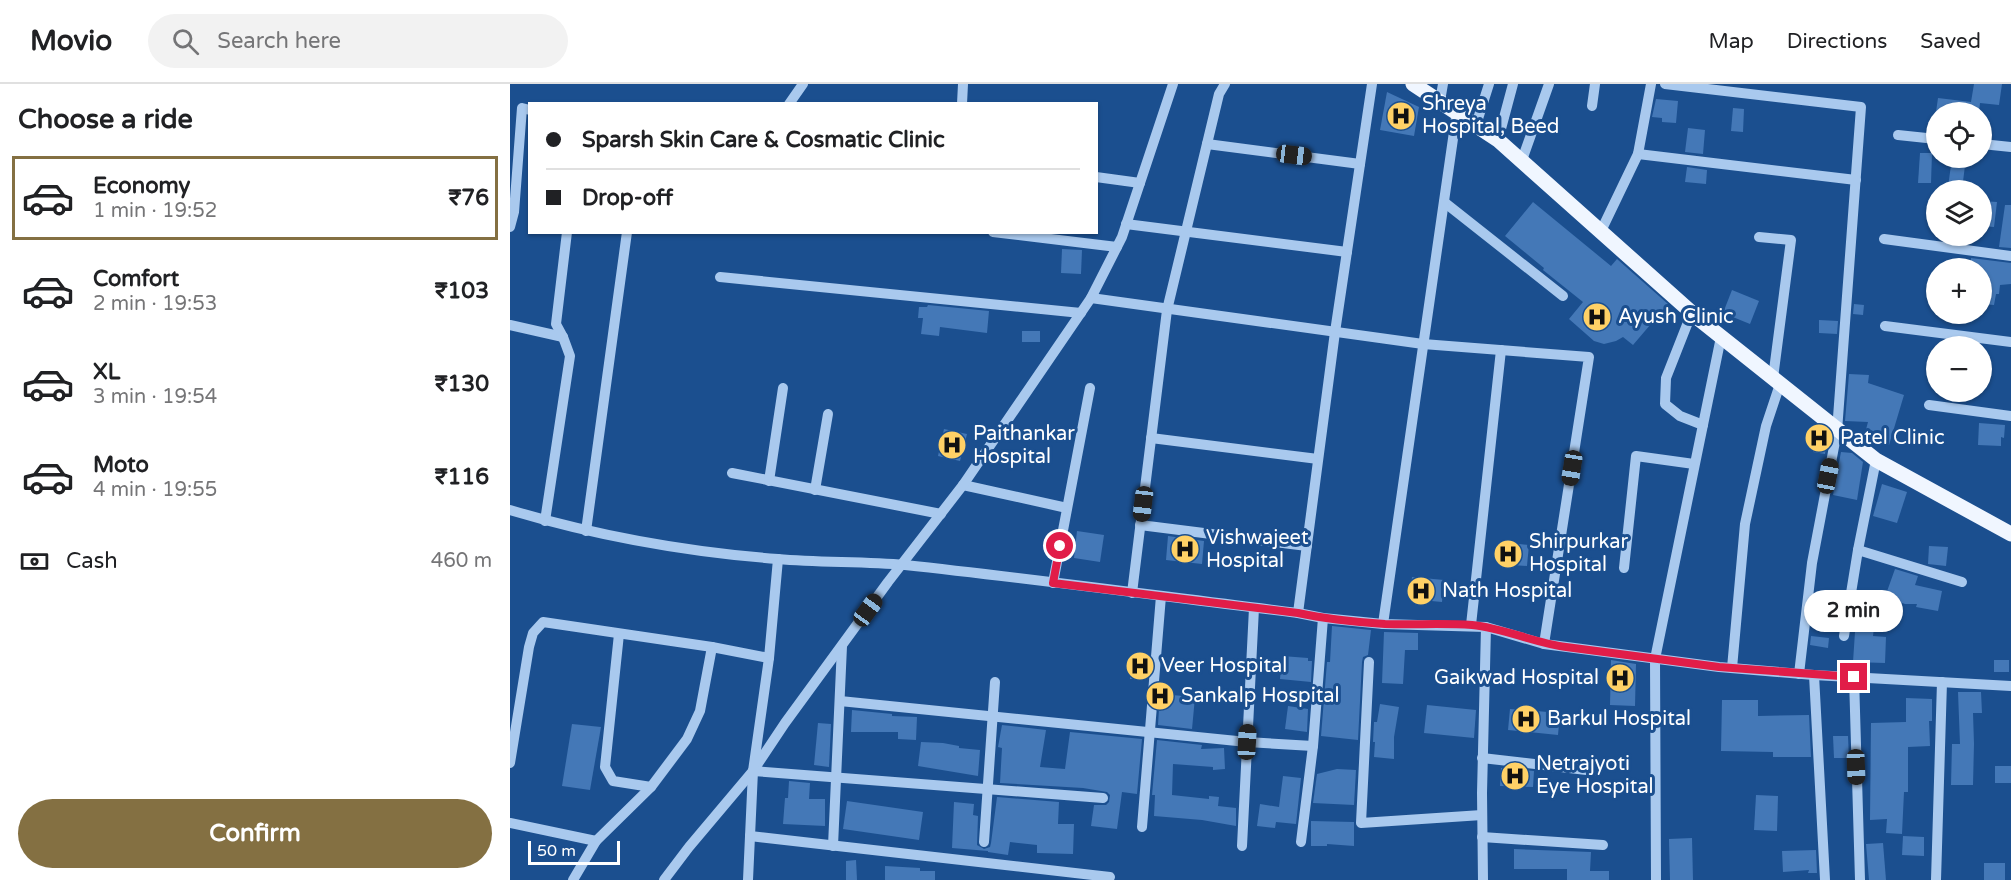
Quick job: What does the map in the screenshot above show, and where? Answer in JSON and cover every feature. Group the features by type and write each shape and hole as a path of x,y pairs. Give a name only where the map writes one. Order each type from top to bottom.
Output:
{"main road":[{"path":"1413,84 1498,140 1692,312 1876,460 2011,534"}],"street":[{"path":"790,102 803,84"},
{"path":"962,102 963,84"},
{"path":"664,880 753,771 842,645 963,485 1091,298 1126,224 1173,84"},
{"path":"1132,593 1167,310 1219,94 1225,84"},
{"path":"1298,613 1335,332 1372,84"},
{"path":"1440,101 1443,84"},
{"path":"1476,125 1489,84"},
{"path":"1498,140 1513,84"},
{"path":"1522,160 1549,84"},
{"path":"1592,105 1595,84"},
{"path":"1601,231 1638,154 1651,84"},
{"path":"1665,84 1861,107 1837,430 1812,563 1799,674"},
{"path":"510,227 514,212 522,108 528,110"},
{"path":"1383,624 1457,111"},
{"path":"1898,135 1926,138"},
{"path":"1207,144 1360,164"},
{"path":"1992,145 2011,147"},
{"path":"1638,154 1856,180"},
{"path":"1098,177 1140,183"},
{"path":"1443,202 1563,296"},
{"path":"1126,224 1347,252"},
{"path":"545,521 570,356 556,324 567,234"},
{"path":"586,531 627,234"},
{"path":"1010,234 1117,247"},
{"path":"1732,668 1745,524 1777,381 1791,240 1759,237"},
{"path":"1884,239 2011,256"},
{"path":"720,277 1080,313"},
{"path":"1091,298 1423,344 1589,357 1544,644"},
{"path":"1692,312 1666,378 1665,404 1680,416 1702,425"},
{"path":"510,325 563,336"},
{"path":"1885,326 2011,342"},
{"path":"1656,880 1655,659 1721,336"},
{"path":"1471,625 1501,350"},
{"path":"769,481 783,388"},
{"path":"1053,583 1090,388"},
{"path":"1929,405 2011,416"},
{"path":"815,490 828,414"},
{"path":"1151,438 1318,459"},
{"path":"1624,568 1636,456 1694,464"},
{"path":"1844,636 1876,460"},
{"path":"732,474 941,514"},
{"path":"963,485 1067,508"},
{"path":"510,510 586,531 682,549 778,559 903,565 1383,624 1471,625 1486,627 1544,644 1732,668 2011,686"},
{"path":"1140,525 1307,546"},
{"path":"1858,550 1962,582"},
{"path":"748,880 753,771 769,658 778,559"},
{"path":"1142,827 1161,596"},
{"path":"1242,846 1254,608"},
{"path":"1301,842 1313,746 1323,618"},
{"path":"510,763 533,633 543,622 769,658"},
{"path":"1483,880 1482,758 1486,627"},
{"path":"619,634 605,767 613,781 651,787"},
{"path":"833,846 842,645"},
{"path":"573,880 596,841 651,787 687,739 700,711 711,647"},
{"path":"1369,662 1361,823 1482,815"},
{"path":"1814,675 1825,880"},
{"path":"1854,677 1860,880"},
{"path":"984,842 994,682"},
{"path":"1936,880 1942,682"},
{"path":"840,701 1150,733 1313,746"},
{"path":"1482,758 1595,771"},
{"path":"753,771 1103,798"},
{"path":"510,823 596,841"},
{"path":"750,836 1110,878"},
{"path":"1482,837 1603,844"}],"building":[{"path":"1974,84 2002,84 1999,105 1992,104 1992,102 1971,102"},
{"path":"1387,92 1419,107 1414,136 1380,130"},
{"path":"1938,98 1971,102 1937,102"},
{"path":"1656,99 1678,101 1676,123 1662,122 1662,118 1652,117"},
{"path":"1733,108 1744,109 1743,132 1731,131"},
{"path":"1688,128 1705,130 1703,154 1685,152"},
{"path":"1920,153 1926,153 1926,168 1932,168 1931,180 1918,183"},
{"path":"1687,167 1707,170 1706,184 1685,182"},
{"path":"1951,168 1965,168 1963,180 1949,180"},
{"path":"1533,202 1611,266 1617,259 1668,304 1633,345 1623,337 1604,344 1594,341 1569,319 1583,302 1505,236"},
{"path":"1992,202 1997,202 1994,227 1992,227"},
{"path":"2005,205 2011,205 2011,248 1999,247"},
{"path":"1062,249 1082,250 1081,274 1061,273"},
{"path":"1992,261 2011,263 2011,284 2000,285 1994,305 1992,305"},
{"path":"1732,290 1759,301 1750,324 1723,313"},
{"path":"1854,304 1864,305 1863,315 1853,314"},
{"path":"928,305 989,311 987,333 940,327 939,336 921,334 923,318 918,318 919,307"},
{"path":"1819,320 1838,321 1837,334 1819,333"},
{"path":"1022,331 1040,331 1040,342 1022,342"},
{"path":"1849,374 1869,375 1868,383 1904,395 1889,445 1864,437 1868,422 1845,421"},
{"path":"1979,423 2005,425 2001,446 1978,445"},
{"path":"1817,426 1828,434 1825,454 1813,452"},
{"path":"944,429 967,434 960,461 938,456"},
{"path":"1841,452 1852,453 1863,462 1857,500 1833,495"},
{"path":"1882,484 1907,492 1897,523 1873,516"},
{"path":"1077,531 1104,535 1100,562 1074,558"},
{"path":"1168,536 1204,541 1202,564 1166,560"},
{"path":"1501,542 1529,545 1527,566 1499,564"},
{"path":"1929,546 1948,547 1946,566 1928,564"},
{"path":"1895,569 1918,576 1915,585 1942,591 1938,611 1885,597"},
{"path":"1412,577 1444,580 1442,602 1410,599"},
{"path":"1332,626 1371,630 1368,655 1363,657 1362,662 1358,740 1321,736"},
{"path":"1862,627 1874,628 1873,636 1886,637 1885,663 1853,662 1855,632 1861,632"},
{"path":"1384,632 1418,633 1418,650 1405,650 1403,684 1382,683"},
{"path":"1811,636 1829,638 1828,648 1810,645"},
{"path":"1131,655 1148,656 1147,679 1130,679"},
{"path":"1282,656 1308,658 1308,661 1312,661 1311,682 1280,679"},
{"path":"1611,660 1636,664 1635,706 1610,705"},
{"path":"1994,660 2009,660 2009,672 1994,672"},
{"path":"1958,692 1981,692 1982,713 1973,713 1973,785 1951,785 1952,744 1960,744"},
{"path":"1160,694 1195,697 1192,729 1158,725"},
{"path":"1906,698 1932,699 1932,721 1929,721 1930,746 1908,747 1908,792 1904,792 1902,834 1886,833 1887,819 1870,820 1871,723 1906,722"},
{"path":"1722,700 1758,700 1758,716 1809,715 1811,757 1773,757 1773,752 1721,751"},
{"path":"1380,704 1399,707 1394,737 1394,759 1374,757 1374,722 1377,722"},
{"path":"1427,705 1476,710 1474,738 1424,733"},
{"path":"1288,706 1308,709 1307,732 1285,729"},
{"path":"1510,709 1560,713 1558,735 1508,730"},
{"path":"852,710 917,717 916,740 898,739 898,732 851,732"},
{"path":"818,723 831,724 829,767 814,765"},
{"path":"572,724 601,727 590,790 562,786"},
{"path":"1002,725 1046,730 1040,767 1065,769 1070,732 1142,739 1137,794 1122,792 1117,829 1091,826 1094,805 1106,805 1109,802 1110,795 1107,792 1083,788 1000,783 1002,748 998,747"},
{"path":"1833,736 1848,736 1849,758 1834,758"},
{"path":"1157,740 1202,745 1201,749 1224,748 1225,769 1213,770 1213,767 1173,764 1172,795 1209,799 1209,796 1219,797 1218,806 1236,808 1236,826 1202,820 1154,816 1155,795 1152,795"},
{"path":"921,742 943,743 959,746 959,748 980,750 978,776 918,766"},
{"path":"1995,766 2011,766 2011,783 1995,783"},
{"path":"1501,768 1534,771 1533,787 1500,786"},
{"path":"1337,769 1356,770 1354,805 1313,803 1317,774"},
{"path":"1283,776 1301,778 1296,824 1276,822 1275,828 1257,826 1260,804 1279,807"},
{"path":"789,781 810,783 809,799 825,799 825,826 783,824"},
{"path":"1756,795 1778,796 1777,831 1754,830"},
{"path":"997,797 1059,802 1058,824 1074,824 1073,854 1037,853 1037,845 1010,842 1008,855 952,848 954,802 974,804 973,815 978,816 977,845 984,849 990,847 991,843"},
{"path":"847,801 923,812 919,840 843,829"},
{"path":"1311,821 1354,822 1354,846 1327,844 1327,846 1311,846"},
{"path":"1903,836 1924,837 1924,856 1902,855"},
{"path":"1692,838 1693,880 1670,880 1669,839"},
{"path":"1883,843 1886,880 1869,880 1866,844"},
{"path":"1514,849 1591,852 1590,871 1609,871 1609,880 1567,880 1567,869 1514,869"},
{"path":"1816,850 1817,873 1808,873 1809,870 1783,872 1782,851"},
{"path":"856,860 857,880 846,880 846,861"},
{"path":"1984,863 2005,863 2005,880 1984,880"},
{"path":"885,866 935,871 935,880 885,880"}],"place":[{"name":"Shreya Hospital, Beed","path":"1401,116"},
{"name":"Ayush Clinic","path":"1597,317"},
{"name":"Patel Clinic","path":"1819,438"},
{"name":"Paithankar Hospital","path":"952,445"},
{"name":"Vishwajeet Hospital","path":"1185,549"},
{"name":"Shirpurkar Hospital","path":"1508,554"},
{"name":"Nath Hospital","path":"1421,591"},
{"name":"Veer Hospital","path":"1140,666"},
{"name":"Gaikwad Hospital","path":"1620,678"},
{"name":"Sankalp Hospital","path":"1160,696"},
{"name":"Barkul Hospital","path":"1526,719"},
{"name":"Netrajyoti Eye Hospital","path":"1515,776"}],"route":[{"path":"1060,546 1053,583 1323,618 1383,624 1471,625 1486,627 1544,644 1566,647 1719,667 1854,677"}]}
